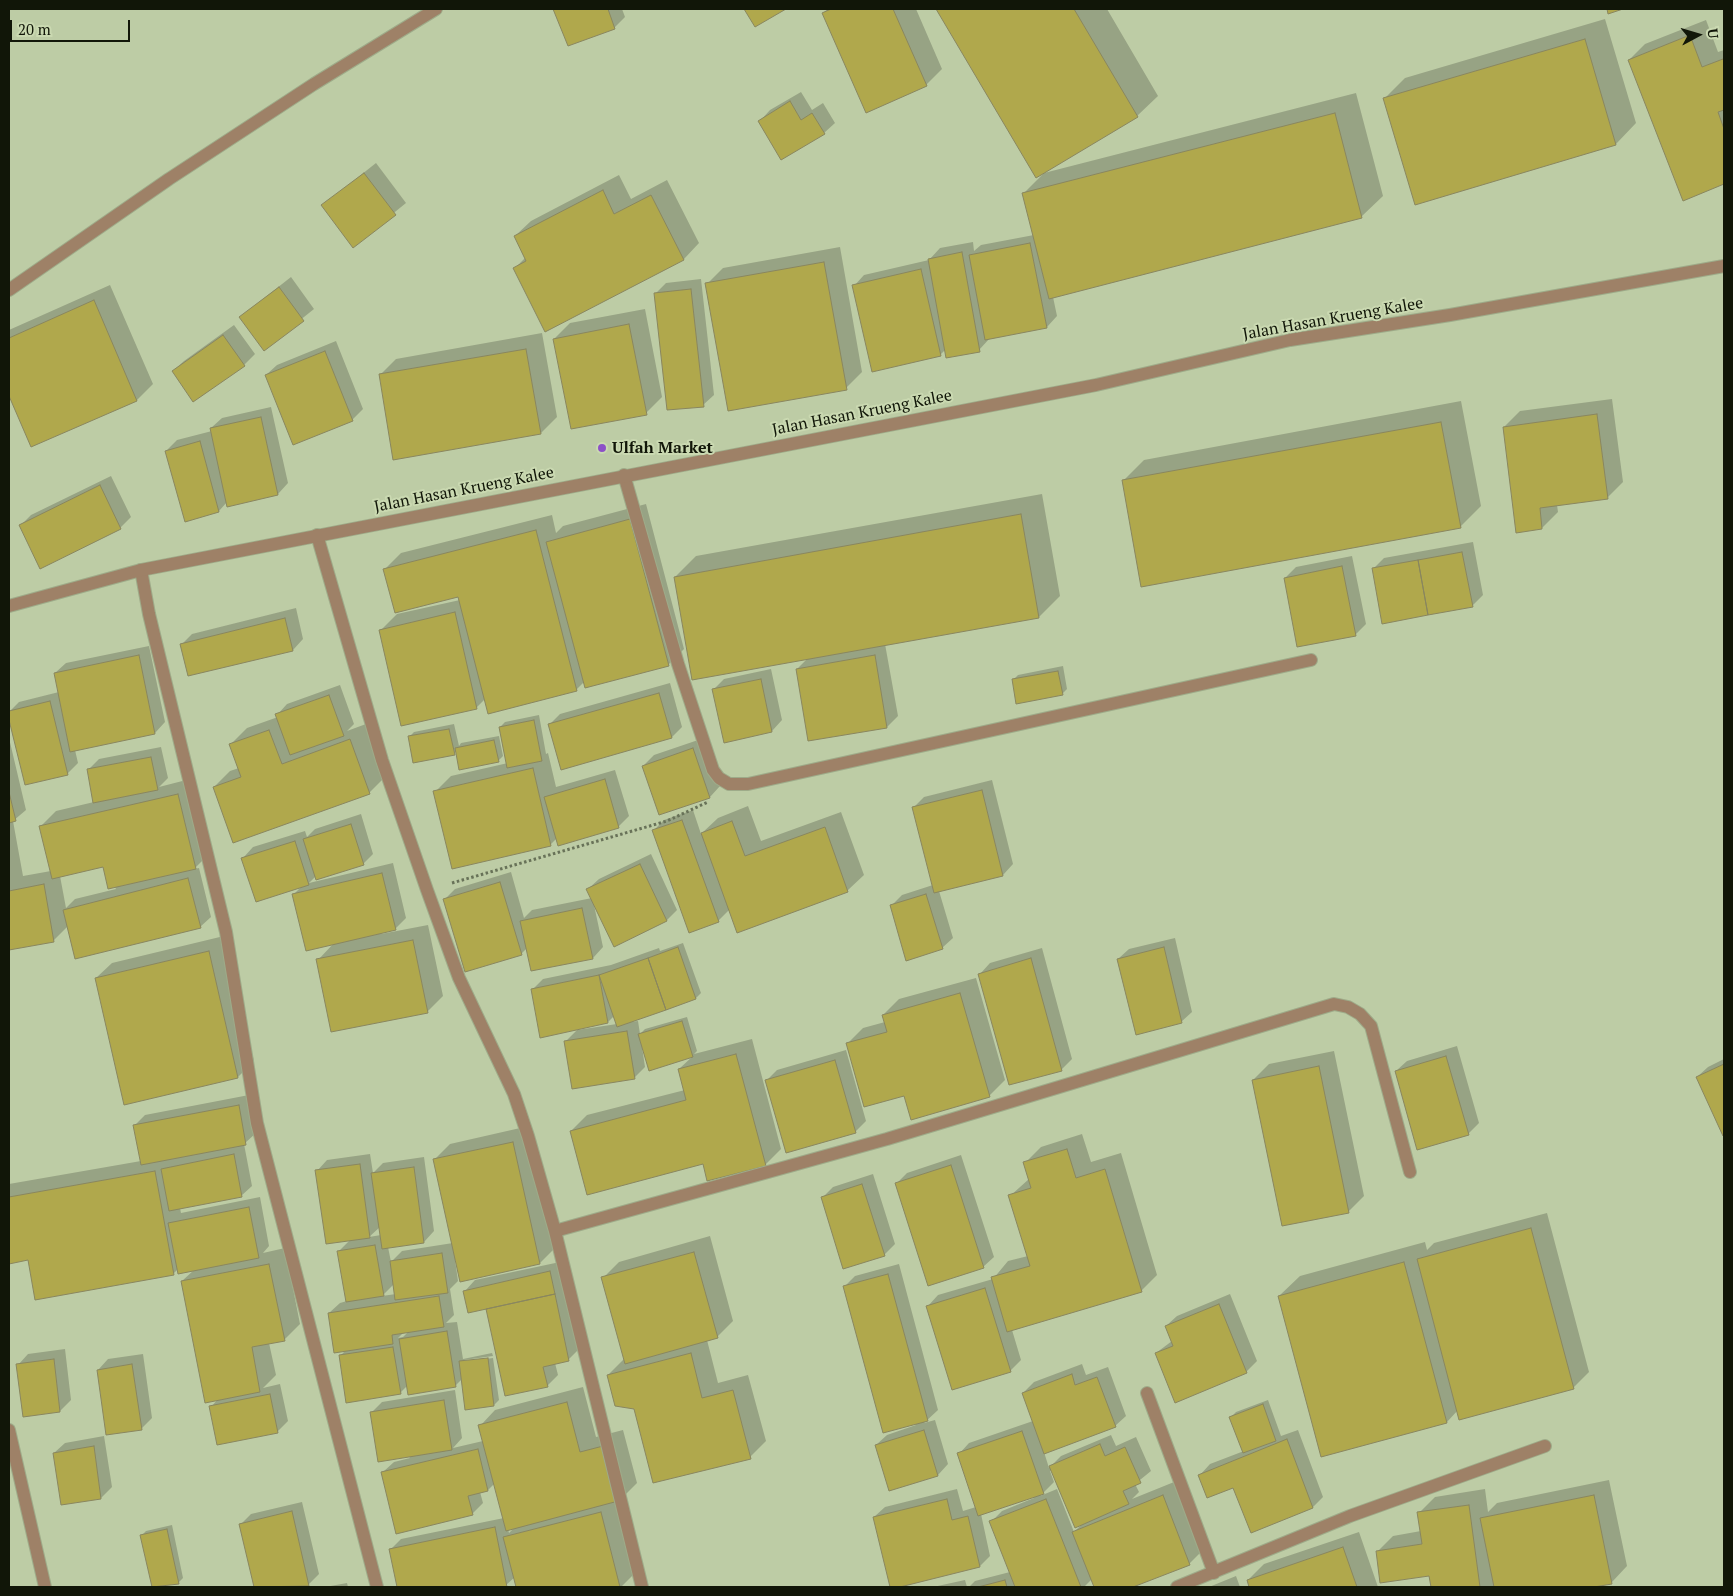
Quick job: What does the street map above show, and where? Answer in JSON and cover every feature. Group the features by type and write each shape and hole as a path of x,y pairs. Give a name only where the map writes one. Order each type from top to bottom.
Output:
{"street":[{"path":"9,290 169,179 314,84 436,9"},
{"name":"Jalan Hasan Krueng Kalee","path":"9,606 141,570 1096,385 1290,340 1450,316 1724,266"},
{"path":"624,475 678,664 713,770 729,784 748,784 1311,660"},
{"path":"317,535 382,760 426,890 459,978 514,1094 555,1231 642,1587"},
{"path":"141,570 149,614 185,756 226,932 257,1123 377,1587"},
{"path":"555,1231 887,1139 1334,1004 1348,1007 1360,1014 1371,1026 1410,1172"},
{"path":"1147,1393 1214,1573"},
{"path":"9,1430 45,1587"},
{"path":"1177,1587 1350,1516 1545,1446"}],"path":[{"path":"426,890 667,821 697,809 718,797 729,784"}],"building":[{"path":"553,9 608,9 615,29 568,46"},
{"path":"744,9 786,9 755,27"},
{"path":"831,9 893,9 927,86 866,113 822,13"},
{"path":"936,9 1074,9 1138,117 1036,178"},
{"path":"1607,9 1623,9 1608,14"},
{"path":"1690,35 1702,67 1723,59 1724,61 1724,110 1718,112 1724,129 1724,184 1683,201 1628,60"},
{"path":"1585,39 1616,145 1415,205 1383,98"},
{"path":"790,101 801,120 812,113 825,134 781,160 758,121"},
{"path":"1335,113 1362,218 1049,299 1022,193"},
{"path":"364,173 396,215 353,248 321,205"},
{"path":"603,190 614,214 651,195 684,260 545,332 513,268 526,261 514,236"},
{"path":"1030,243 1047,328 985,340 969,255"},
{"path":"962,252 980,352 946,358 928,259"},
{"path":"824,262 847,390 728,411 705,283"},
{"path":"921,269 941,356 872,372 852,285"},
{"path":"279,287 304,321 264,351 239,317"},
{"path":"691,289 704,407 667,410 654,293"},
{"path":"94,300 137,401 31,447 9,396 9,338"},
{"path":"629,324 647,415 571,429 553,339"},
{"path":"223,335 245,366 193,402 172,371"},
{"path":"526,349 541,434 393,460 379,374"},
{"path":"325,351 353,421 293,445 265,375"},
{"path":"1597,414 1608,499 1540,508 1542,529 1516,533 1503,427"},
{"path":"261,417 278,495 227,507 210,428"},
{"path":"1441,422 1461,528 1141,587 1122,480"},
{"path":"200,441 219,512 185,522 165,451"},
{"path":"100,485 121,529 40,569 19,525"},
{"path":"1021,514 1039,618 692,680 674,577"},
{"path":"630,519 669,666 585,688 546,542"},
{"path":"536,530 577,691 488,714 458,597 395,613 383,569"},
{"path":"1462,552 1473,607 1428,615 1418,560"},
{"path":"1418,560 1428,615 1382,624 1372,568"},
{"path":"1342,566 1356,636 1297,647 1284,578"},
{"path":"455,612 477,709 401,726 379,630"},
{"path":"285,618 293,651 188,676 180,644"},
{"path":"139,655 155,734 70,752 54,673"},
{"path":"875,655 887,728 808,741 796,669"},
{"path":"1058,671 1063,695 1016,704 1012,679"},
{"path":"761,679 772,732 724,743 712,689"},
{"path":"659,693 672,738 561,770 548,724"},
{"path":"329,695 344,736 290,755 275,714"},
{"path":"50,701 68,775 25,785 9,720 9,711"},
{"path":"534,720 542,761 507,768 499,727"},
{"path":"449,729 455,755 413,763 408,736"},
{"path":"269,730 282,764 350,739 370,794 233,843 213,787 241,777 229,744"},
{"path":"494,740 499,762 459,770 455,748"},
{"path":"693,748 710,798 659,815 642,766"},
{"path":"151,757 158,790 93,803 87,769"},
{"path":"533,768 551,846 452,869 433,791"},
{"path":"605,779 619,828 558,846 544,797"},
{"path":"982,790 1003,876 934,893 912,807"},
{"path":"9,792 16,821 9,823"},
{"path":"178,794 196,869 108,889 103,867 52,879 39,826"},
{"path":"682,820 719,922 689,933 652,830"},
{"path":"732,821 745,856 825,827 848,892 737,933 701,833"},
{"path":"351,824 364,865 316,880 303,839"},
{"path":"295,841 309,885 256,902 241,858"},
{"path":"640,864 667,921 614,947 586,889"},
{"path":"382,873 396,930 306,951 292,894"},
{"path":"188,878 201,928 75,959 63,910"},
{"path":"500,882 522,955 465,972 443,899"},
{"path":"44,884 54,942 9,950 9,891"},
{"path":"926,894 943,949 906,961 890,905"},
{"path":"582,908 593,959 531,971 520,921"},
{"path":"413,940 428,1013 331,1032 316,959"},
{"path":"678,947 696,999 666,1010 648,958"},
{"path":"1164,947 1182,1023 1136,1035 1117,959"},
{"path":"209,951 238,1078 124,1105 95,978"},
{"path":"648,958 666,1010 617,1027 599,975"},
{"path":"1031,958 1062,1071 1009,1085 978,974"},
{"path":"599,975 608,1023 540,1038 531,989"},
{"path":"960,993 990,1097 911,1120 904,1096 864,1107 846,1043 887,1032 882,1015"},
{"path":"682,1021 693,1057 649,1071 638,1034"},
{"path":"627,1031 635,1079 572,1089 564,1041"},
{"path":"736,1054 766,1166 707,1181 703,1164 587,1195 570,1131 686,1100 678,1069"},
{"path":"1446,1056 1469,1135 1417,1150 1395,1071"},
{"path":"835,1060 856,1133 786,1153 765,1080"},
{"path":"1724,1064 1724,1136 1723,1136 1696,1077"},
{"path":"1319,1066 1349,1213 1282,1226 1252,1080"},
{"path":"239,1105 246,1145 141,1165 133,1125"},
{"path":"513,1142 540,1264 460,1282 433,1159"},
{"path":"1067,1149 1076,1178 1105,1169 1142,1292 1007,1332 991,1277 1030,1266 1008,1195 1031,1188 1023,1162"},
{"path":"234,1154 242,1197 169,1211 161,1169"},
{"path":"360,1164 370,1238 326,1244 315,1170"},
{"path":"951,1165 984,1268 928,1286 895,1183"},
{"path":"414,1167 424,1243 382,1249 371,1173"},
{"path":"155,1171 174,1275 35,1300 28,1260 9,1264 9,1197"},
{"path":"862,1184 885,1256 843,1269 821,1197"},
{"path":"249,1207 259,1258 178,1274 168,1223"},
{"path":"1531,1228 1574,1389 1459,1420 1417,1259"},
{"path":"375,1245 384,1296 346,1302 337,1251"},
{"path":"694,1252 718,1338 625,1364 601,1277"},
{"path":"442,1253 448,1293 395,1300 390,1261"},
{"path":"1404,1262 1447,1423 1321,1457 1278,1296"},
{"path":"269,1264 285,1341 252,1347 260,1392 205,1403 181,1281"},
{"path":"550,1271 555,1294 468,1313 463,1291"},
{"path":"888,1274 928,1421 883,1433 843,1286"},
{"path":"985,1288 1011,1372 952,1390 926,1306"},
{"path":"555,1294 569,1361 543,1367 548,1387 505,1396 486,1309"},
{"path":"439,1296 444,1327 392,1335 393,1344 334,1353 328,1313"},
{"path":"1219,1304 1247,1373 1175,1403 1155,1353 1173,1346 1165,1326"},
{"path":"447,1331 456,1387 408,1395 399,1339"},
{"path":"393,1347 401,1394 346,1403 339,1355"},
{"path":"691,1353 702,1398 733,1390 751,1459 653,1483 634,1409 615,1406 607,1375"},
{"path":"488,1358 494,1406 465,1410 459,1361"},
{"path":"54,1359 60,1412 23,1417 16,1364"},
{"path":"132,1364 142,1430 106,1435 97,1370"},
{"path":"1072,1374 1075,1385 1097,1377 1116,1427 1044,1454 1022,1393"},
{"path":"270,1394 278,1433 217,1445 209,1406"},
{"path":"444,1400 452,1450 378,1462 370,1412"},
{"path":"567,1402 580,1452 607,1445 622,1500 506,1531 478,1425"},
{"path":"1263,1404 1276,1441 1243,1453 1229,1417"},
{"path":"924,1430 938,1476 889,1491 875,1445"},
{"path":"1022,1431 1044,1494 978,1516 957,1453"},
{"path":"1287,1439 1313,1508 1251,1533 1233,1488 1207,1498 1198,1475"},
{"path":"1100,1444 1105,1456 1125,1447 1141,1483 1123,1491 1129,1504 1075,1528 1049,1466"},
{"path":"94,1446 101,1499 61,1505 53,1453"},
{"path":"478,1449 488,1491 468,1496 473,1515 396,1534 381,1472"},
{"path":"1163,1495 1190,1565 1133,1587 1094,1587 1072,1532"},
{"path":"1594,1495 1612,1584 1594,1587 1494,1587 1480,1518"},
{"path":"947,1499 952,1520 968,1516 980,1567 900,1587 890,1587 873,1517"},
{"path":"1046,1499 1081,1587 1015,1587 989,1521"},
{"path":"1469,1505 1480,1587 1431,1587 1429,1576 1380,1583 1376,1551 1422,1544 1417,1512"},
{"path":"292,1511 309,1586 254,1587 239,1524"},
{"path":"601,1512 620,1587 516,1587 503,1537"},
{"path":"495,1527 507,1587 397,1587 389,1549"},
{"path":"167,1529 179,1584 152,1587 140,1535"},
{"path":"1343,1547 1357,1587 1249,1587 1247,1580"},
{"path":"1005,1580 1007,1587 978,1587"}],"place":[{"name":"Ulfah Market","path":"602,448"}]}
